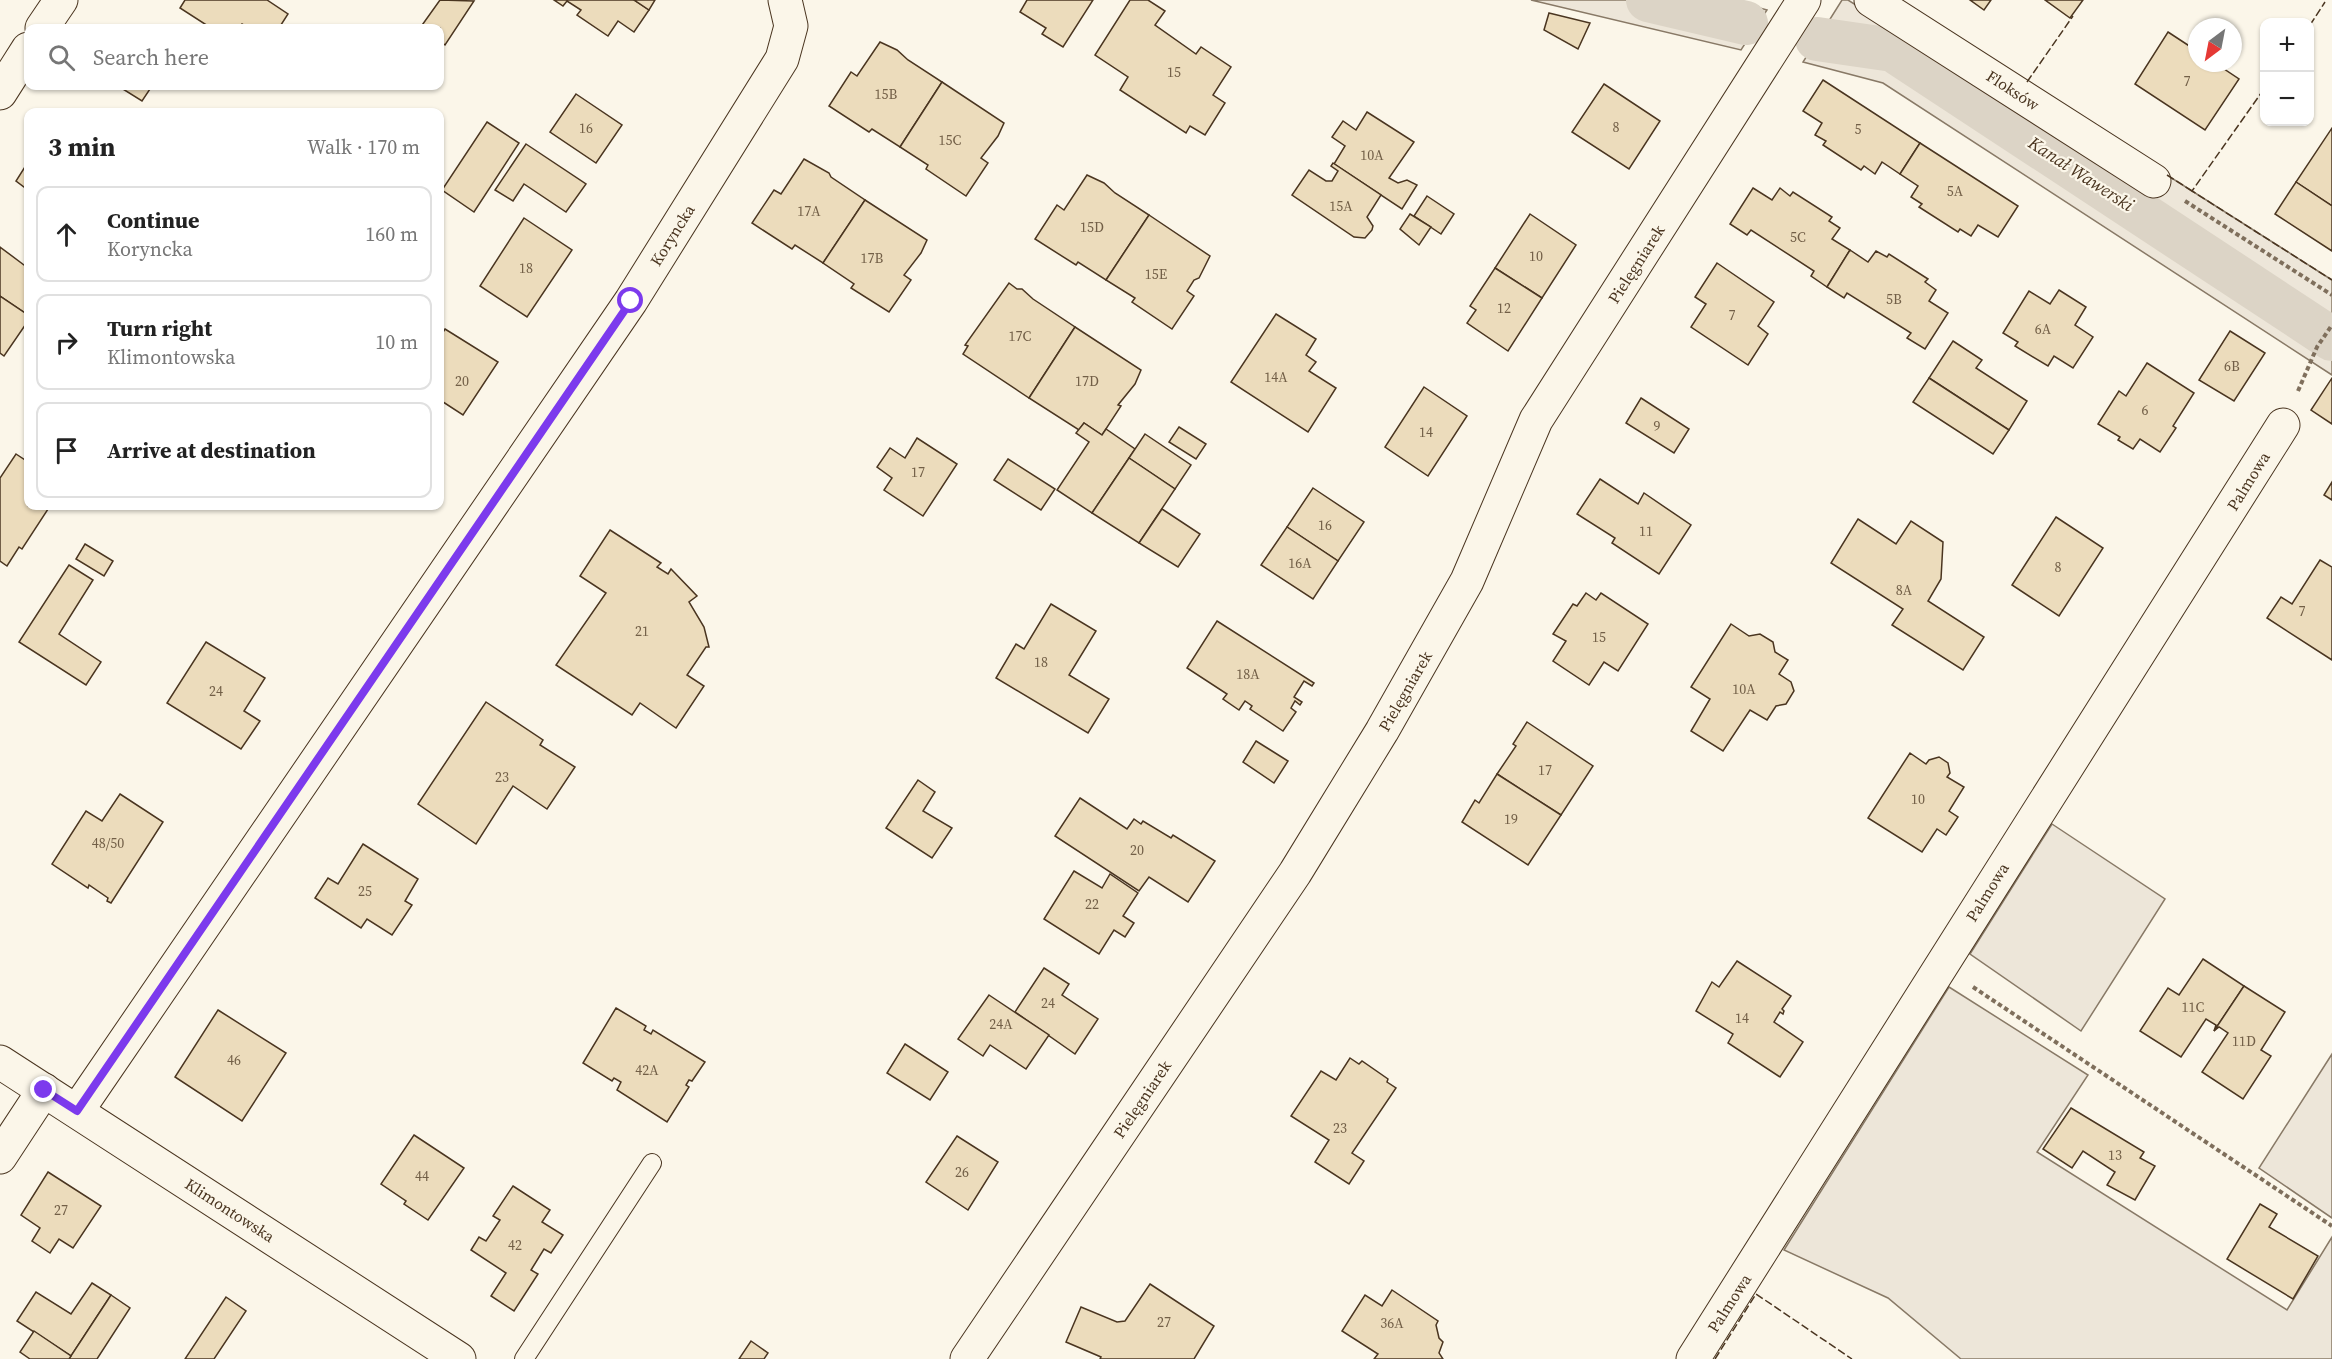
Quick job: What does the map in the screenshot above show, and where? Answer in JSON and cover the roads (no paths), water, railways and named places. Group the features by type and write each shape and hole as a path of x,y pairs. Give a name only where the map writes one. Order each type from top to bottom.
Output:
{"street":[{"path":"45,24 61,0"},
{"name":"Koryncka","path":"77,1111 631,301 782,59 791,26 785,0"},
{"name":"Pielęgniarek","path":"967,1359 1295,873 1383,731 1467,581 1536,420 1804,0"},
{"name":"Floksów","path":"1871,0 2154,181"},
{"path":"0,93 24,55"},
{"name":"Palmowa","path":"1693,1359 2283,425"},
{"name":"Klimontowska","path":"0,1062 459,1359"},
{"path":"0,1157 44,1090"}],"lane":[{"path":"524,1359 652,1163"}],"waterway":[{"name":"Kanał Wawerski","path":"1648,0 1746,23"},
{"name":"Kanał Wawerski","path":"1817,39 1893,50 2332,339"}]}
